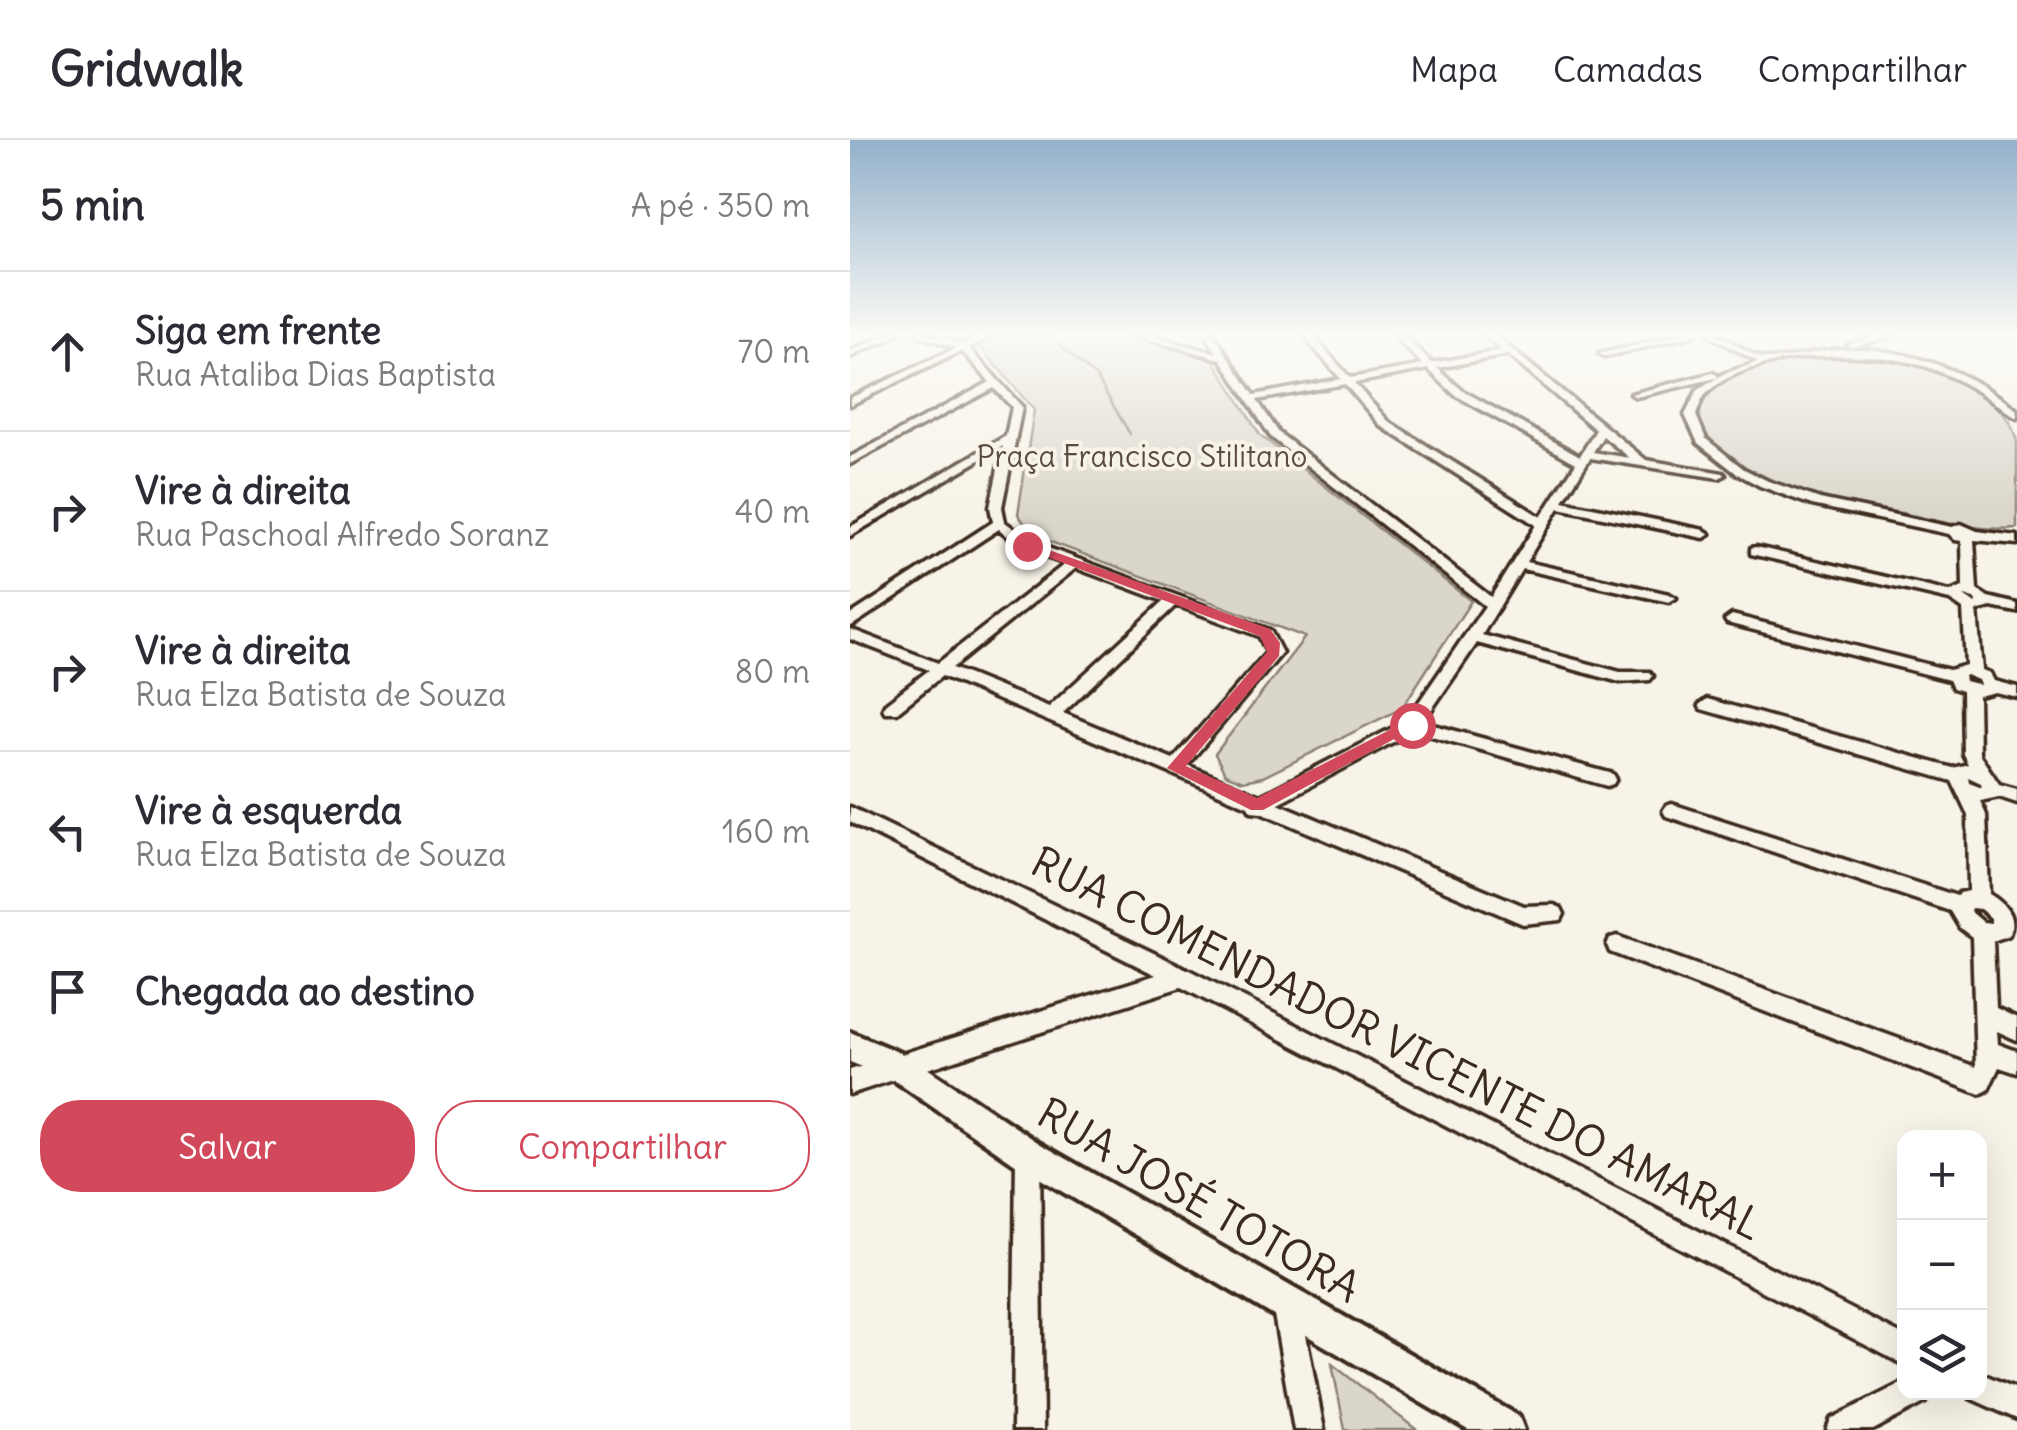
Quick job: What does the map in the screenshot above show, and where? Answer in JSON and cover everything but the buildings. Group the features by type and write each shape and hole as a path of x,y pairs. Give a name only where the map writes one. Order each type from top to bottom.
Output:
{"main road":[{"name":"RUA JOSÉ TOTORA","path":"850,1047 902,1068 1028,1154 1505,1430"}],"street":[{"path":"850,461 973,395"},
{"path":"1006,395 1017,408 996,507 999,523 1027,546 1265,632 1274,653 1175,768"},
{"path":"1249,395 1276,435 1493,604"},
{"path":"1251,398 1267,395"},
{"path":"1357,395 1385,424 1542,523"},
{"path":"1463,395 1583,457 1719,474"},
{"path":"1562,395 1644,464"},
{"path":"1695,395 1691,408 1695,428 1738,470 1827,502 1953,531 1966,528 1972,537 1976,600 1974,671"},
{"path":"1987,395 2017,416"},
{"path":"1257,806 1412,725 1473,636 1602,428"},
{"path":"850,532 1013,436"},
{"path":"1554,503 1704,534"},
{"path":"850,622 999,523"},
{"path":"1972,537 2017,540"},
{"path":"1756,550 2017,608"},
{"path":"891,708 1073,564"},
{"path":"1454,576 1478,581 1513,571 1669,598"},
{"path":"1054,712 1173,600"},
{"path":"1732,620 1954,676 1970,690 1983,691 1990,685"},
{"path":"850,634 1054,712 1257,806 1523,915 1554,914"},
{"path":"1473,636 1620,677 1645,676"},
{"path":"1954,676 1961,670 1974,671 1990,685 2017,692"},
{"path":"1970,690 1964,773 1977,815"},
{"path":"1707,706 1964,773 2017,796"},
{"path":"1412,725 1607,779"},
{"path":"1969,903 1977,815 1988,786"},
{"path":"1617,945 1980,1082 1988,1070 1988,1016 2001,928 1996,909 1672,812"},
{"name":"RUA COMENDADOR VICENTE DO AMARAL","path":"850,814 1182,978 1897,1347"},
{"path":"850,1082 1182,978"},
{"path":"1988,1016 2017,1028"},
{"path":"1986,1051 2017,1062"},
{"path":"1028,1154 1028,1430"},
{"path":"1286,1303 1309,1430"},
{"path":"1987,1391 2017,1404"},
{"path":"1842,1430 1900,1400"}],"green space":[{"name":"Praça Francisco Stilitano","path":"1021,395 1236,395 1260,435 1471,601 1402,708 1263,777 1243,781 1225,774 1215,754 1305,637 1032,535 1018,514 1034,410"},
{"path":"1983,395 2006,418 2017,441 2017,528 1959,525 1819,496 1765,478 1719,448 1700,426 1704,396"},
{"path":"1332,1364 1417,1430 1345,1430"}],"waterway":[{"path":"1107,395 1130,434"}],"route":[{"path":"1027,546 1265,632 1273,643 1274,653 1175,768 1257,806 1412,725"}]}
